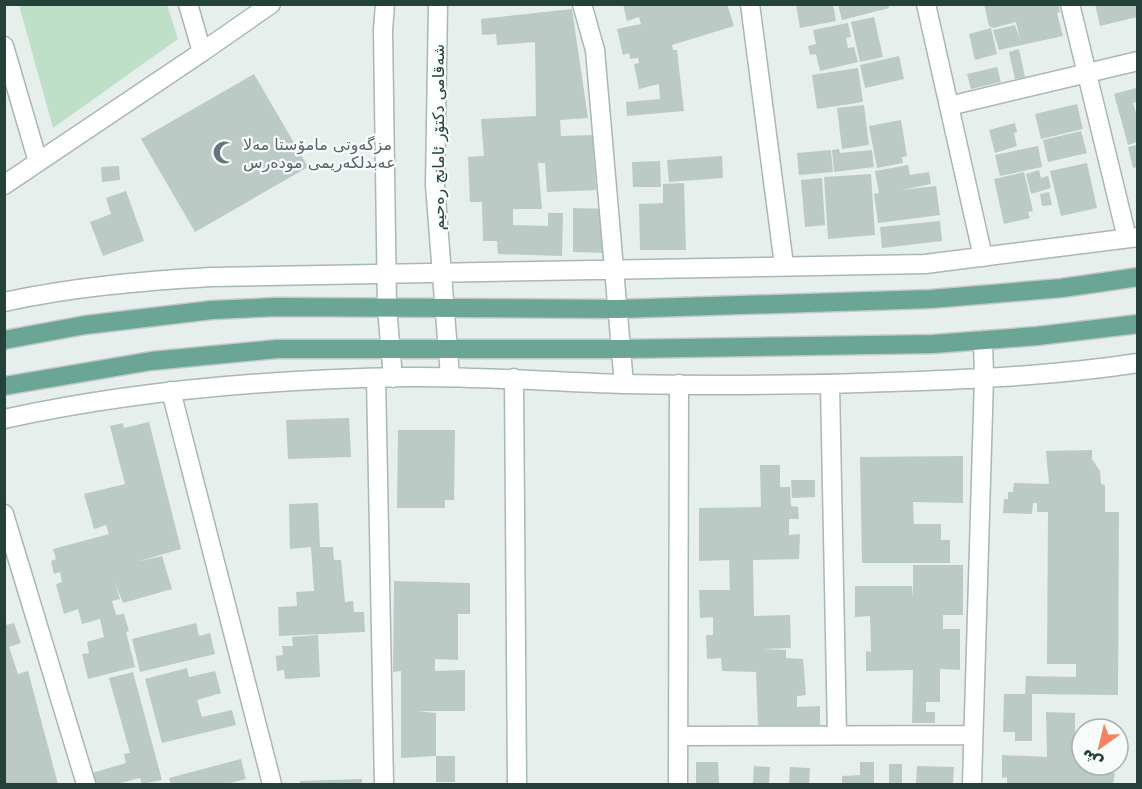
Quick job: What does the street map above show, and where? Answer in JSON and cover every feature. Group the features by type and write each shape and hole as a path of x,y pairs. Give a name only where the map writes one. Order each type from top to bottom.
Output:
{"main road":[{"path":"4,340 85,325 201,311 276,307 618,309 931,299 1062,288 1137,278"},
{"path":"4,386 88,370 214,354 277,349 621,349 933,344 1037,336 1137,324"}],"street":[{"path":"188,4 202,52"},
{"path":"4,185 271,4"},
{"path":"384,784 384,378 390,350 386,273 383,30 385,4"},
{"name":"شەقامی دکتۆر ئامانج رەحیم","path":"438,4 435,185 450,377"},
{"path":"582,4 595,50 624,384"},
{"path":"750,4 784,265"},
{"path":"926,4 982,257"},
{"path":"4,302 82,288 211,276 925,264 1132,238 1070,4"},
{"path":"4,46 38,162"},
{"path":"949,106 1137,61"},
{"path":"972,784 984,378 983,340"},
{"path":"4,419 95,401 171,391 384,378 514,378 624,384 830,385 1039,375 1137,363"},
{"path":"514,378 517,784"},
{"path":"678,784 680,384"},
{"path":"830,385 837,735"},
{"path":"171,391 272,784"},
{"path":"4,514 86,784"},
{"path":"678,736 973,735"}],"green space":[{"path":"19,5 167,5 178,39 53,128"}],"building":[{"path":"623,4 727,4 734,26 672,45 673,50 677,50 684,111 627,116 626,102 660,99 659,84 639,89 634,64 639,63 638,58 630,59 629,53 623,55 617,29 641,24 639,17 627,21"},
{"path":"796,4 833,4 836,21 800,28"},
{"path":"838,4 888,4 889,8 842,20"},
{"path":"984,4 1058,4 1060,12 1057,13 1063,36 999,50 993,30 1015,25 1020,40 1016,22 993,28 989,26"},
{"path":"1095,4 1137,4 1137,17 1100,26"},
{"path":"572,9 588,118 560,120 561,136 593,135 596,190 547,192 545,163 538,163 542,209 513,209 513,225 548,226 548,213 563,213 562,256 498,254 497,241 483,241 482,202 470,202 468,157 484,156 481,119 536,116 535,42 497,45 496,34 482,35 481,19"},
{"path":"874,17 883,57 860,62 851,22"},
{"path":"848,23 851,37 846,38 848,48 854,47 858,62 820,71 816,54 810,55 808,46 816,44 813,30"},
{"path":"991,28 997,54 975,60 969,34"},
{"path":"1019,49 1025,77 1015,79 1009,52"},
{"path":"899,56 904,79 865,88 860,65"},
{"path":"997,67 1001,82 971,89 967,74"},
{"path":"858,68 863,102 817,109 812,75"},
{"name":"مزگەوتی مامۆستا مەلا عەبدلکەریمی مودەرس","path":"254,74 308,167 195,232 141,139"},
{"path":"1136,88 1137,102 1133,103 1137,116 1137,142 1128,145 1114,94"},
{"path":"1077,104 1083,129 1041,139 1035,114"},
{"path":"864,105 869,145 842,149 837,108"},
{"path":"901,120 907,156 902,157 903,163 877,168 869,126"},
{"path":"1015,123 1017,132 1014,133 1017,146 995,153 989,130"},
{"path":"1081,131 1087,153 1048,162 1043,140"},
{"path":"1137,145 1137,167 1133,168 1128,147"},
{"path":"1038,146 1042,167 1000,176 995,155"},
{"path":"839,149 840,153 872,150 874,167 834,172 832,150"},
{"path":"831,150 833,172 799,175 797,153"},
{"path":"722,156 723,178 669,182 667,160"},
{"path":"660,161 661,187 633,187 632,162"},
{"path":"1087,163 1097,208 1061,216 1050,171"},
{"path":"908,165 910,175 929,172 931,184 902,190 936,186 940,215 878,223 874,194 879,193 875,171"},
{"path":"119,166 120,180 102,182 101,167"},
{"path":"1039,170 1041,178 1048,176 1051,188 1031,194 1026,174"},
{"path":"1024,172 1033,211 1028,212 1030,218 1004,224 994,179"},
{"path":"871,174 875,235 828,239 824,177"},
{"path":"822,178 825,225 805,227 801,180"},
{"path":"684,183 686,250 640,250 639,204 663,203 663,184"},
{"path":"126,191 144,241 103,256 90,222 111,214 106,198"},
{"path":"1049,192 1052,205 1042,206 1040,194"},
{"path":"573,208 606,209 605,253 573,252"},
{"path":"940,221 942,241 882,248 880,227"},
{"path":"349,418 351,457 288,459 286,420"},
{"path":"149,422 181,549 136,562 162,556 172,589 123,603 115,583 120,599 112,601 116,615 124,614 135,667 88,679 82,654 89,653 87,642 104,637 100,619 82,624 78,609 64,614 56,584 62,582 60,572 54,574 51,561 56,559 53,549 109,534 106,525 94,529 84,494 125,484 110,426 123,423 124,428"},
{"path":"398,430 455,430 454,500 445,500 445,508 397,508"},
{"path":"1092,450 1092,459 1100,471 1101,484 1105,485 1105,512 1119,512 1118,695 1032,694 1032,741 1015,741 1015,732 1003,732 1004,694 1025,694 1026,676 1076,677 1076,664 1047,664 1048,512 1037,512 1037,503 1033,503 1032,514 1003,513 1004,499 1008,499 1008,492 1013,492 1014,483 1049,484 1046,451"},
{"path":"963,456 963,503 913,502 914,524 941,524 941,540 950,540 950,563 862,563 860,457"},
{"path":"760,465 780,465 780,487 790,487 791,506 798,507 799,519 789,519 789,535 800,534 799,559 753,560 754,616 790,615 791,648 761,649 786,650 786,658 803,659 806,695 797,696 797,707 820,706 820,725 758,725 756,672 722,671 721,658 707,659 706,635 713,635 713,617 700,618 699,590 730,590 729,560 699,561 699,508 761,507"},
{"path":"791,480 815,480 815,497 792,498"},
{"path":"318,503 320,547 333,547 334,560 341,560 345,602 353,601 354,612 364,612 365,632 279,636 278,607 297,606 296,592 314,591 311,547 290,549 289,504"},
{"path":"913,565 963,565 963,615 943,615 943,629 960,629 960,670 940,669 940,702 926,702 926,712 935,712 935,723 912,723 913,670 866,671 866,651 871,652 870,616 855,617 855,586 912,586 913,599"},
{"path":"394,581 470,583 470,614 458,614 458,660 435,659 435,671 465,670 465,711 417,711 436,713 436,756 401,758 401,671 393,672"},
{"path":"4,619 7,625 14,623 21,643 9,647 18,674 28,671 58,784 4,784"},
{"path":"196,623 199,636 210,633 215,654 140,672 132,639"},
{"path":"318,635 320,677 285,679 284,670 277,671 276,656 283,655 282,646 293,646 292,637"},
{"path":"187,668 189,677 215,671 221,693 197,700 202,717 232,710 236,725 162,743 145,679"},
{"path":"133,672 162,780 142,784 140,778 117,784 95,784 92,773 126,763 124,754 130,753 109,678"},
{"path":"1046,712 1075,713 1075,717 1070,717 1070,777 1114,777 1113,784 1007,784 1007,777 1002,778 1002,755 1047,757"},
{"path":"436,756 455,756 455,782 436,782"},
{"path":"241,759 246,779 226,784 171,784 169,778"},
{"path":"696,762 718,762 719,784 696,784"},
{"path":"860,762 874,762 874,784 842,784 842,776 860,775"},
{"path":"889,764 902,764 902,784 889,784"},
{"path":"754,766 770,767 769,784 753,784"},
{"path":"917,766 954,767 953,784 916,784"},
{"path":"790,767 810,768 809,784 789,784"},
{"path":"362,779 362,784 300,784 300,781"}],"place":[{"name":"مزگەوتی مامۆستا مەلا عەبدلکەریمی مودەرس","path":"225,153"}]}
